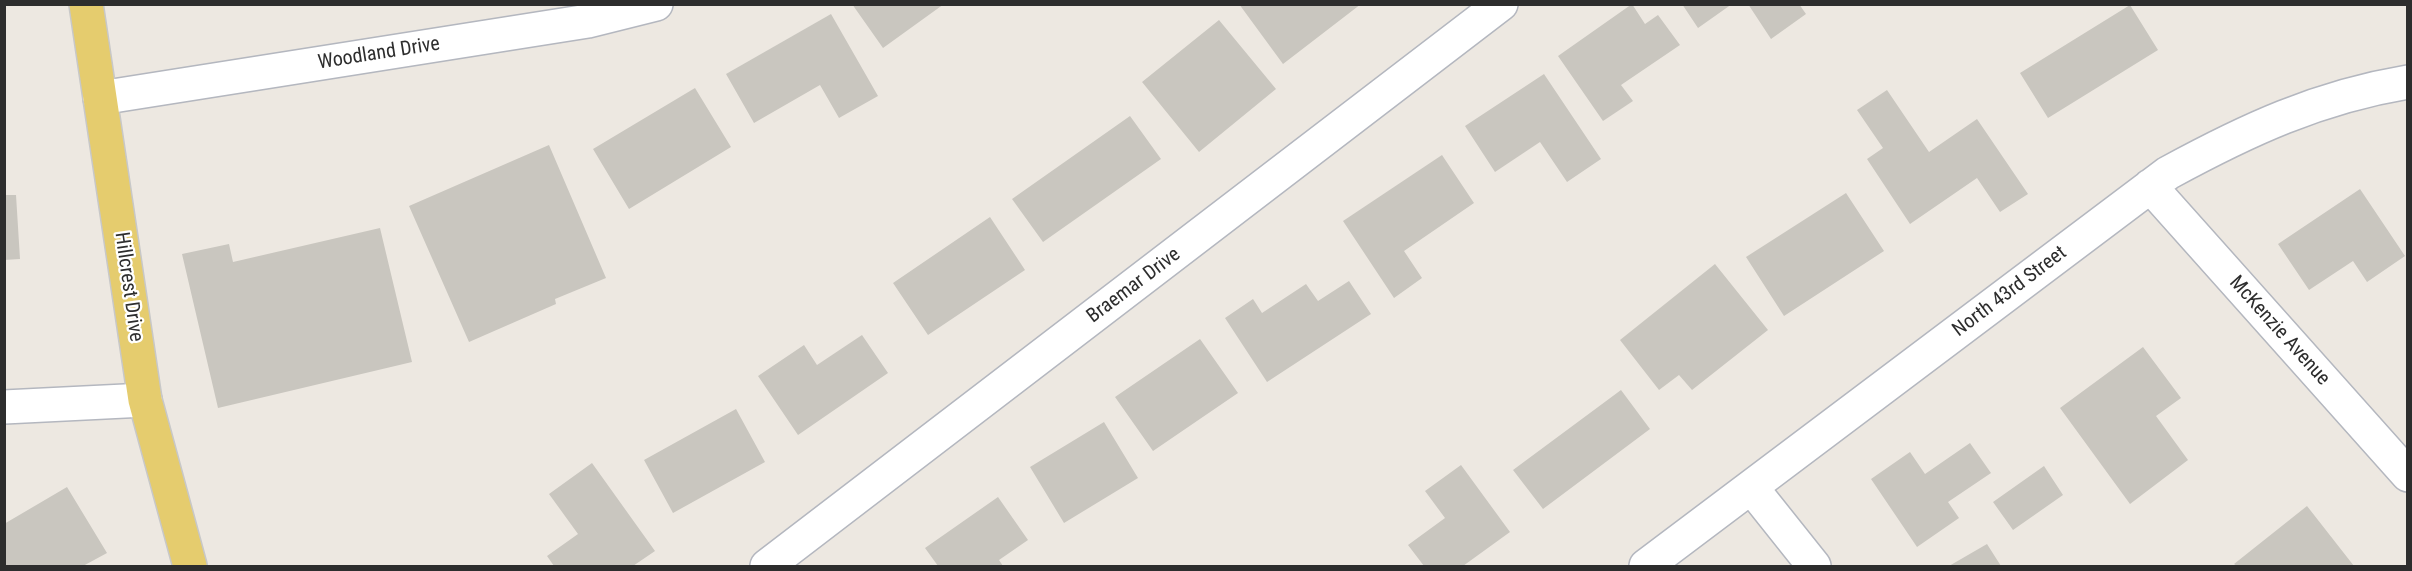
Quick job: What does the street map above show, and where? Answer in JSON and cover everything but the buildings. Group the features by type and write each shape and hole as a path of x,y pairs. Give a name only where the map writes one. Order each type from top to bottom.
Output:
{"main road":[{"name":"Hillcrest Drive","path":"86,4 145,400 190,567"}],"street":[{"name":"Woodland Drive","path":"100,98 588,21 656,4"},
{"name":"Braemar Drive","path":"767,567 1501,4"},
{"name":"North 43rd Street","path":"1646,567 2168,173 2237,135 2287,113 2362,90 2408,82"},
{"name":"McKenzie Avenue","path":"2150,186 2408,475"},
{"path":"4,407 145,400"},
{"path":"1751,487 1814,567"}]}
